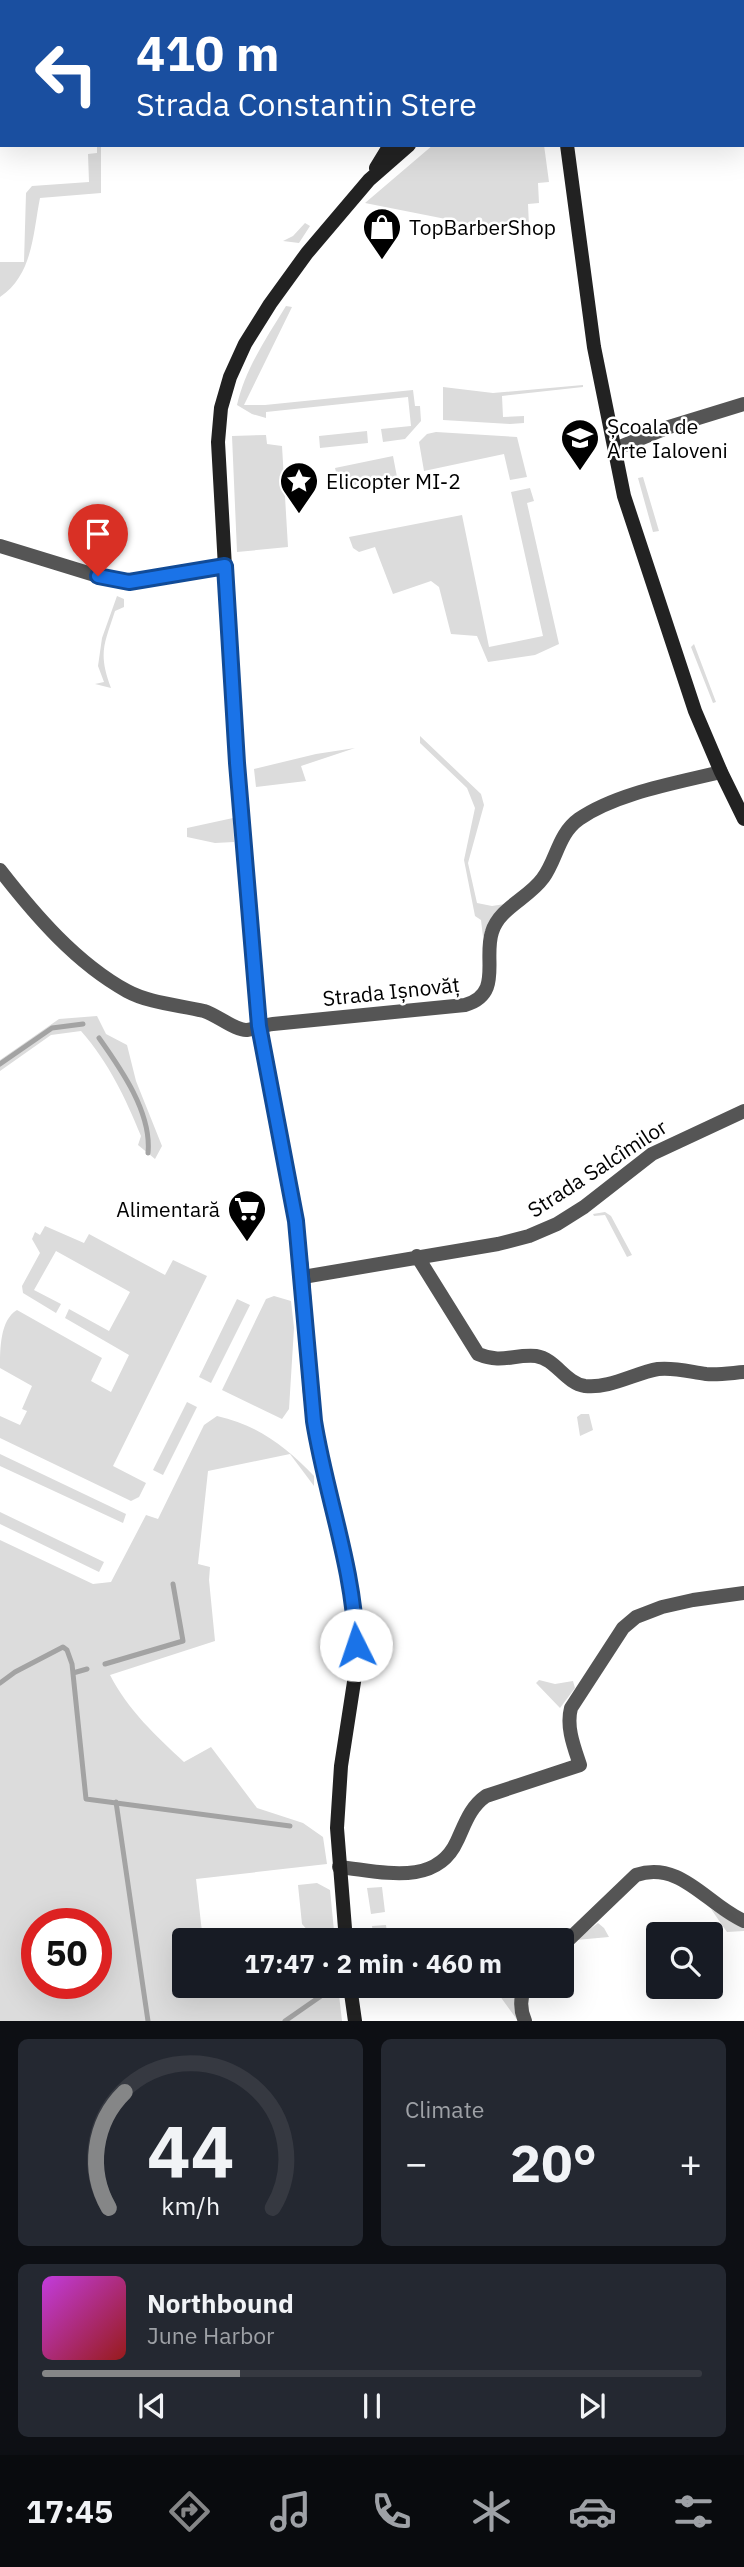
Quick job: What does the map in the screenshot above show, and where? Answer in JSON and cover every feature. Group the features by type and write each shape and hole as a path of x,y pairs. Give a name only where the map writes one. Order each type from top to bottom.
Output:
{"main road":[{"path":"369,180 389,147"},
{"path":"344,1928 337,1828 340,1778 356,1669 355,1621 345,1558 318,1448 312,1408 303,1277 296,1221 259,1026 237,763 218,442 221,408 230,377 245,344 299,263 369,180 407,147"},
{"path":"565,149 594,346 624,496 695,711 744,820"},
{"path":"352,1998 355,2021"}],"street":[{"path":"614,449 668,427 744,404"},
{"path":"0,546 98,576 129,582 225,566"},
{"name":"Strada Ișnovăț","path":"0,870 59,938 127,991 209,1013 224,1019 235,1028 247,1030 259,1026 474,1003 486,989 490,977 492,931 499,919 543,879 561,838 577,820 621,800 721,772"},
{"name":"Strada Salcîmilor","path":"303,1277 498,1244 529,1236 557,1224 584,1207 652,1154 744,1111"},
{"path":"416,1256 478,1354 489,1359 508,1360 533,1356 548,1359 583,1386 596,1386 661,1369 707,1374 744,1372"},
{"path":"340,1867 399,1873 431,1870 443,1861 455,1846 469,1814 486,1796 580,1765 572,1742 569,1715 571,1708 628,1623 662,1607 719,1595 744,1593"},
{"path":"574,1934 636,1875 653,1871 667,1872 682,1879 720,1908 744,1921"},
{"path":"522,1998 521,2012 525,2021"}],"shaded area":[{"path":"97,147 101,147 101,193 40,198 33,239 25,265 11,288 0,297 0,262 24,262 26,193 32,186 89,182 88,154 97,153"},
{"path":"431,147 544,147 549,182 538,183 539,203 528,204 529,226 472,231 471,224 365,203"},
{"path":"305,223 310,226 299,243 283,241 293,236"},
{"path":"286,306 292,307 244,405 413,390 415,406 420,406 421,421 405,439 383,442 381,429 411,426 408,397 266,412 266,418 237,405 251,366"},
{"path":"583,385 502,396 503,417 524,416 524,423 443,420 443,387 493,393"},
{"path":"367,431 368,443 320,448 319,436"},
{"path":"436,432 517,437 527,477 510,480 504,454 424,471 419,442 427,434"},
{"path":"266,435 267,444 282,446 288,547 237,552 232,436"},
{"path":"393,456 397,477 340,489 335,468"},
{"path":"643,477 659,531 653,532 638,478"},
{"path":"530,488 534,501 527,503 559,644 535,655 488,662 477,636 451,634 439,587 431,581 393,594 375,547 359,552 353,548 349,537 462,515 489,647 543,636 511,492"},
{"path":"117,596 124,599 124,607 115,611 104,649 111,688 95,684 104,682 98,666 102,638"},
{"path":"694,644 716,702 713,703 691,647"},
{"path":"420,736 481,794 484,805 468,863 477,903 492,906 505,904 491,918 483,937 481,920 475,916 464,860 475,808 467,788 420,743"},
{"path":"355,748 301,766 306,781 256,787 254,769"},
{"path":"233,818 234,842 215,843 187,837 187,828"},
{"path":"97,1016 106,1034 127,1045 136,1081 162,1146 155,1159 138,1145 141,1136 122,1094 100,1055 81,1031 51,1035 0,1071 0,1060 59,1019"},
{"path":"605,1212 611,1216 632,1255 627,1257 605,1215 593,1214"},
{"path":"45,1226 84,1243 89,1234 165,1275 173,1260 207,1276 113,1466 146,1483 139,1497 131,1501 0,1438 0,1416 20,1425 27,1411 22,1409 32,1386 0,1368 4,1328 17,1310 102,1358 91,1381 111,1392 129,1355 65,1318 69,1309 109,1331 130,1292 56,1251 34,1290 61,1304 56,1313 23,1293 22,1286 40,1253 32,1239 35,1232 40,1235"},
{"path":"274,1296 291,1301 294,1328 289,1409 282,1419 222,1390 266,1299"},
{"path":"237,1299 250,1305 211,1383 199,1377"},
{"path":"187,1402 197,1407 163,1475 153,1470"},
{"path":"589,1414 593,1430 580,1436 577,1417"},
{"path":"217,1416 246,1425 270,1438 282,1447 303,1465 314,1476 314,1486 290,1454 208,1471 198,1564 210,1567 215,1641 110,1675 134,1711 184,1762 211,1747 257,1808 303,1823 323,1837 327,1864 196,1879 202,1928 172,1928 172,1998 339,1998 342,2021 0,2021 0,1540 93,1584 111,1582 146,1515 158,1519 204,1425"},
{"path":"0,1454 126,1514 123,1523 0,1466"},
{"path":"0,1512 104,1562 99,1572 0,1524"},
{"path":"539,1680 555,1684 573,1681 575,1688 560,1708 536,1683"},
{"path":"317,1883 330,1890 334,1928 306,1928 302,1924 298,1885"},
{"path":"382,1887 385,1912 371,1914 367,1888"},
{"path":"711,1909 744,1927 744,1931 727,1932 723,1922 720,1922"},
{"path":"598,1923 609,1937 576,1940"},
{"path":"386,1925 386,1928 372,1928"},
{"path":"501,1998 519,1998 518,2021"}],"waterway":[{"path":"0,1064 52,1028 83,1024"},
{"path":"99,1038 125,1077 140,1107 148,1138 148,1153"},
{"path":"105,1664 183,1641 173,1584"},
{"path":"0,1683 15,1672 63,1647 67,1650 72,1664 86,1799 290,1826"},
{"path":"73,1673 87,1669"},
{"path":"116,1802 148,2021"},
{"path":"285,2021 318,1998"}],"place":[{"name":"TopBarberShop","path":"382,261"},
{"name":"Școala de Arte Ialoveni","path":"580,472"},
{"name":"Elicopter MI-2","path":"299,515"},
{"name":"Alimentară","path":"247,1243"}],"route":[{"path":"98,576 129,582 225,566 237,763 259,1026 296,1221 303,1277 310,1394 318,1448 345,1558 356,1645"}]}
